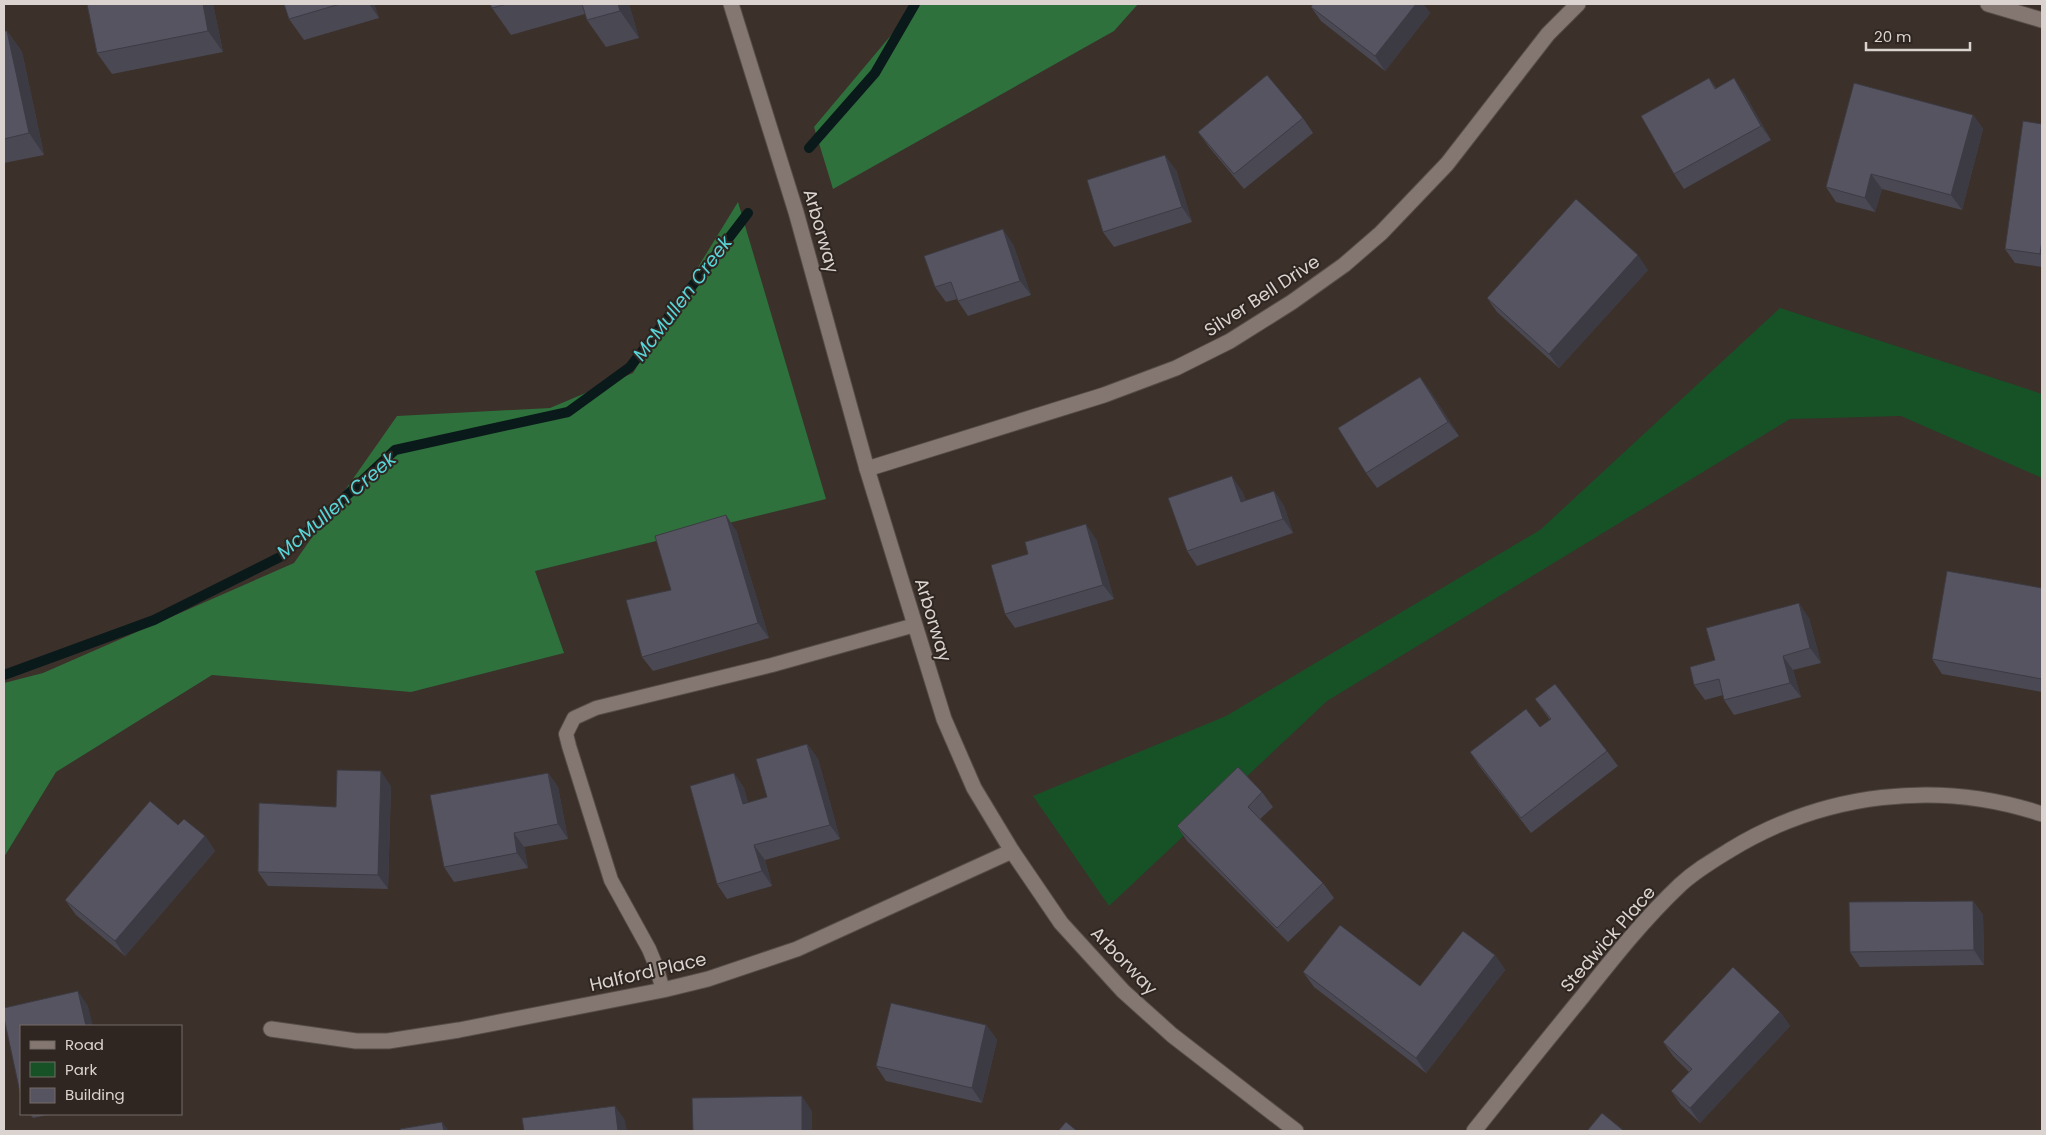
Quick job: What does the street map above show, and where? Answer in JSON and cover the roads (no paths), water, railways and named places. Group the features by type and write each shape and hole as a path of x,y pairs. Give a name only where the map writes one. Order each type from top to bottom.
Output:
{"street":[{"name":"Arborway","path":"731,4 796,212 867,469 944,719 974,788 1012,851 1062,923 1123,991 1172,1035 1296,1131"},
{"name":"Silver Bell Drive","path":"867,469 1104,396 1176,368 1230,341 1292,302 1344,265 1381,233 1447,164 1548,34 1578,4"},
{"path":"1988,4 2042,20"},
{"name":"Stedwick Place","path":"1474,1131 1638,927 1681,884 1705,865 1756,834 1811,812 1868,798 1928,794 1976,798 2042,814"},
{"name":"Halford Place","path":"271,1029 356,1041 388,1041 458,1030 662,990 708,979 797,949 1012,851"}],"lane":[{"path":"662,990 656,966 649,949 611,880 566,734 574,718 596,708 763,668 915,625"}],"waterway":[{"name":"McMullen Creek","path":"809,148 875,73 915,4"},
{"name":"McMullen Creek","path":"4,675 154,620 282,556 395,450 568,412 630,367 748,213"}]}
